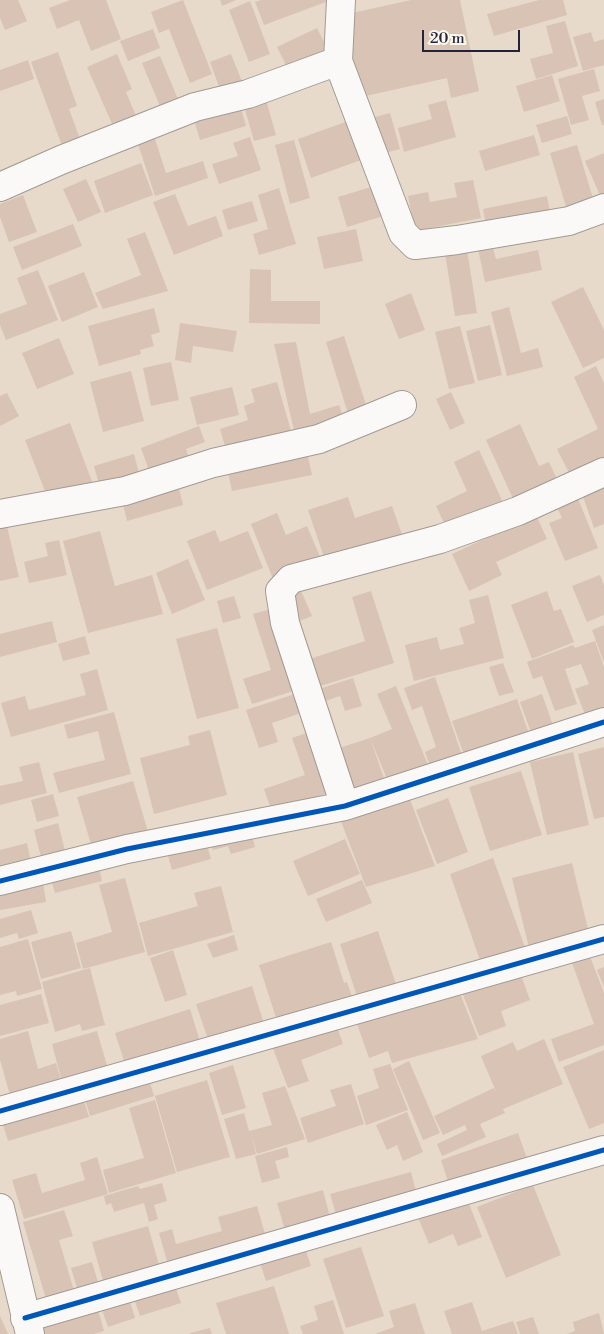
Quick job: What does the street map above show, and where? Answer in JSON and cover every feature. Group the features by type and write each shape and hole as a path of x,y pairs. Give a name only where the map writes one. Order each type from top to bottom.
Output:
{"street":[{"path":"341,0 338,61 403,232 415,245 457,240 569,220 604,208"},
{"path":"0,187 61,160 195,108 248,94 338,61"},
{"path":"0,514 125,491 213,463 319,439 402,405"},
{"path":"345,806 285,623 280,591 292,579 440,539 518,511 604,472"},
{"path":"0,881 127,849 345,806 604,722"},
{"path":"0,1110 604,939"},
{"path":"0,1208 27,1326 604,1150"}],"building":[{"path":"0,0 18,0 27,21 5,30 0,18"},
{"path":"70,0 106,0 121,39 91,51 79,20 57,29 49,8"},
{"path":"183,0 212,74 190,83 169,29 159,33 151,12"},
{"path":"220,0 236,0 222,6"},
{"path":"261,0 326,0 326,2 264,25 255,2"},
{"path":"411,0 460,0 479,91 451,98 447,78 361,97 343,15"},
{"path":"539,0 563,0 567,15 494,36 487,14"},
{"path":"250,1 270,54 249,62 229,10"},
{"path":"565,21 578,66 536,79 530,59 553,53 546,26"},
{"path":"317,28 329,52 289,71 277,47"},
{"path":"153,29 160,48 128,61 120,41"},
{"path":"591,32 594,42 604,39 604,65 583,71 573,37"},
{"path":"58,52 77,106 69,109 80,139 62,146 31,62"},
{"path":"117,54 132,89 126,92 139,123 116,133 87,67"},
{"path":"231,54 243,84 221,92 210,62"},
{"path":"160,56 180,104 162,111 142,63"},
{"path":"28,60 34,79 0,91 0,70"},
{"path":"594,69 600,91 582,96 589,120 571,125 558,79"},
{"path":"552,75 560,101 524,112 516,86"},
{"path":"604,99 604,125 602,125 595,102"},
{"path":"266,100 276,135 254,141 244,106"},
{"path":"446,100 456,137 404,152 398,128 432,119 428,105"},
{"path":"240,105 246,126 200,140 194,120"},
{"path":"390,113 400,149 378,155 368,119"},
{"path":"567,116 572,134 542,143 536,125"},
{"path":"351,120 364,159 311,178 298,139"},
{"path":"534,135 540,155 485,171 479,151"},
{"path":"250,137 261,170 219,184 212,164 238,156 233,143"},
{"path":"155,139 166,173 203,161 208,178 155,196 138,144"},
{"path":"294,140 310,198 290,204 275,145"},
{"path":"577,145 594,202 567,210 550,153"},
{"path":"604,153 604,199 602,200 585,161"},
{"path":"141,163 153,195 105,213 94,181"},
{"path":"86,179 101,212 78,222 63,189"},
{"path":"473,180 481,218 415,231 408,196 428,192 430,202 457,197 454,183"},
{"path":"381,184 390,214 347,227 338,197"},
{"path":"279,188 296,244 259,255 253,234 268,229 258,195"},
{"path":"175,194 188,226 216,216 223,236 174,255 153,202"},
{"path":"23,195 37,232 9,242 0,217 0,204"},
{"path":"547,196 551,218 487,231 483,209"},
{"path":"252,201 258,221 228,230 222,210"},
{"path":"73,224 82,246 22,270 13,247"},
{"path":"356,229 363,261 324,269 317,237"},
{"path":"145,232 168,291 103,309 95,293 141,275 127,239"},
{"path":"466,243 477,313 455,316 444,247"},
{"path":"492,245 496,259 538,250 542,270 485,282 478,249"},
{"path":"250,269 271,270 271,301 320,301 320,324 249,323"},
{"path":"38,270 58,320 6,340 0,325 0,314 27,304 17,278"},
{"path":"84,272 98,307 62,322 48,286"},
{"path":"583,287 604,330 604,358 583,368 551,302"},
{"path":"411,293 425,330 399,339 385,304"},
{"path":"509,307 521,353 538,348 543,367 507,376 491,312"},
{"path":"154,308 160,332 151,335 154,346 140,350 141,354 99,366 88,326"},
{"path":"180,323 237,331 233,352 193,346 191,363 175,360"},
{"path":"490,325 502,375 478,381 466,331"},
{"path":"460,326 475,383 449,389 435,332"},
{"path":"344,336 368,411 349,417 326,342"},
{"path":"59,338 74,374 37,389 22,353"},
{"path":"296,342 310,414 339,405 345,422 296,439 274,344"},
{"path":"171,362 179,400 151,406 143,368"},
{"path":"596,366 604,383 604,461 571,477 557,449 598,429 574,377"},
{"path":"131,371 144,421 103,432 90,382"},
{"path":"277,382 293,438 228,457 220,429 248,420 244,406 255,402 251,389"},
{"path":"232,387 239,415 197,425 190,397"},
{"path":"451,392 465,423 450,430 436,399"},
{"path":"7,393 19,416 0,426 0,396"},
{"path":"70,423 94,487 50,504 25,440"},
{"path":"520,424 539,466 549,462 559,483 515,503 486,440"},
{"path":"199,426 205,442 186,449 189,458 152,479 141,448"},
{"path":"479,450 505,507 449,533 436,506 467,491 454,462"},
{"path":"307,452 312,475 232,491 227,468"},
{"path":"134,454 140,477 100,488 94,466"},
{"path":"604,479 604,524 594,528 580,488"},
{"path":"178,485 183,505 127,521 122,500"},
{"path":"577,496 598,548 565,561 549,523 562,518 556,505"},
{"path":"348,497 355,518 392,506 404,540 327,566 308,510"},
{"path":"277,513 286,535 307,526 321,559 273,579 251,524"},
{"path":"536,515 547,539 496,562 502,575 469,591 452,554"},
{"path":"5,518 19,577 0,581 0,519"},
{"path":"215,530 220,542 248,531 263,568 207,590 187,541"},
{"path":"100,531 115,586 152,575 163,614 88,633 63,541"},
{"path":"59,540 67,575 29,583 24,562 48,556 45,543"},
{"path":"188,559 205,600 172,614 156,573"},
{"path":"600,575 604,585 604,615 587,622 572,586"},
{"path":"298,584 312,616 297,622 284,591"},
{"path":"371,591 394,663 314,688 306,660 365,641 352,597"},
{"path":"547,591 554,611 561,609 574,642 532,659 511,605"},
{"path":"488,595 504,658 414,681 405,645 437,637 440,650 464,644 459,628 475,623 469,600"},
{"path":"234,596 241,618 223,623 217,601"},
{"path":"274,608 300,689 252,704 243,679 271,670 253,614"},
{"path":"52,621 57,642 0,657 0,634"},
{"path":"604,625 604,663 592,630"},
{"path":"217,628 239,708 197,719 176,639"},
{"path":"85,636 90,654 63,661 58,644"},
{"path":"595,641 604,667 604,716 588,722 575,689 589,684 581,664 565,669 577,704 555,711 542,676 533,679 527,662 573,645 575,648"},
{"path":"503,663 514,692 499,696 489,667"},
{"path":"97,669 108,710 11,737 1,703 25,696 29,710 86,695 80,674"},
{"path":"435,677 464,761 432,772 425,752 436,747 422,706 412,710 404,688"},
{"path":"353,678 362,706 345,711 340,696 317,704 313,691"},
{"path":"396,686 430,770 390,786 370,738 392,729 377,694"},
{"path":"301,692 307,711 272,723 278,742 259,748 246,710"},
{"path":"542,694 556,734 534,741 520,702"},
{"path":"517,699 531,740 467,763 452,721"},
{"path":"114,712 131,774 59,793 53,773 105,760 98,731 68,739 64,725"},
{"path":"210,730 227,795 154,814 140,758 190,745 188,736"},
{"path":"315,730 336,790 272,812 264,789 305,775 292,738"},
{"path":"370,738 386,784 346,798 330,751"},
{"path":"604,747 604,817 594,819 578,754"},
{"path":"573,752 589,825 547,835 530,762"},
{"path":"39,762 47,793 0,805 0,786 23,781 19,767"},
{"path":"521,771 542,835 490,851 469,787"},
{"path":"133,781 149,835 93,851 77,797"},
{"path":"406,789 435,866 366,887 339,816"},
{"path":"53,794 59,816 37,822 31,800"},
{"path":"448,798 468,852 437,864 416,810"},
{"path":"58,823 66,855 42,861 34,830"},
{"path":"249,825 255,847 231,854 228,846 213,850 208,837"},
{"path":"204,835 211,859 172,870 165,845"},
{"path":"345,839 360,874 308,896 293,861"},
{"path":"27,843 31,862 0,870 0,850"},
{"path":"493,858 526,950 482,966 450,874"},
{"path":"98,863 102,881 55,893 50,876"},
{"path":"572,863 590,937 530,952 512,878"},
{"path":"125,878 145,952 83,969 76,943 112,932 99,885"},
{"path":"362,880 372,903 326,922 316,899"},
{"path":"43,882 46,902 0,910 0,890"},
{"path":"221,886 233,932 148,956 139,923 198,906 194,893"},
{"path":"31,910 38,933 19,939 17,933 0,938 0,919"},
{"path":"71,931 81,968 41,979 31,942"},
{"path":"378,931 399,993 360,1006 340,944"},
{"path":"234,935 238,950 213,958 207,944"},
{"path":"28,939 42,989 17,996 16,991 0,995 0,947"},
{"path":"331,942 344,983 347,982 354,1002 279,1027 259,965"},
{"path":"173,950 187,995 165,1002 150,958"},
{"path":"589,954 604,993 604,1045 559,1062 551,1039 594,1024 571,960"},
{"path":"518,966 530,1000 501,1011 506,1026 479,1036 460,987"},
{"path":"604,967 604,987 597,970"},
{"path":"90,968 105,1025 82,1031 80,1024 55,1032 42,982"},
{"path":"252,986 266,1030 211,1048 196,1004"},
{"path":"458,988 478,1039 392,1063 388,1051 369,1058 356,1021"},
{"path":"41,994 49,1023 0,1036 0,1005"},
{"path":"190,1009 202,1048 128,1073 115,1033"},
{"path":"335,1021 343,1044 301,1060 309,1081 288,1088 270,1041"},
{"path":"28,1031 38,1069 56,1063 63,1087 12,1102 0,1060 0,1039"},
{"path":"97,1031 110,1076 64,1089 52,1044"},
{"path":"544,1039 563,1084 503,1109 505,1113 480,1124 486,1137 442,1156 437,1144 467,1130 465,1125 443,1135 434,1116 494,1088 497,1094 481,1056 513,1042 517,1051"},
{"path":"604,1050 604,1123 589,1129 563,1067"},
{"path":"409,1061 440,1133 423,1140 393,1069"},
{"path":"390,1064 408,1110 366,1125 357,1096 379,1088 373,1069"},
{"path":"233,1065 246,1108 222,1115 209,1073"},
{"path":"147,1073 154,1096 90,1116 83,1092"},
{"path":"207,1080 230,1157 177,1172 155,1096"},
{"path":"351,1084 364,1124 308,1143 300,1118 336,1106 330,1090"},
{"path":"285,1086 305,1139 257,1154 252,1136 256,1154 236,1159 224,1119 244,1113 249,1131 272,1125 262,1093"},
{"path":"81,1091 89,1117 8,1141 0,1115"},
{"path":"155,1100 176,1173 109,1193 103,1170 144,1158 129,1108"},
{"path":"407,1112 423,1152 403,1161 397,1145 387,1150 376,1125"},
{"path":"518,1133 529,1164 451,1191 441,1160"},
{"path":"287,1147 289,1157 275,1161 280,1178 262,1183 255,1156"},
{"path":"97,1157 108,1194 24,1219 12,1180 36,1173 42,1193 85,1180 80,1163"},
{"path":"411,1172 418,1199 338,1221 330,1194"},
{"path":"162,1183 167,1201 154,1205 158,1219 149,1222 144,1203 114,1212 111,1203 106,1205 104,1196 138,1186 140,1189"},
{"path":"533,1185 561,1255 506,1278 477,1207"},
{"path":"323,1190 331,1221 286,1234 277,1203"},
{"path":"466,1196 482,1237 458,1246 453,1234 429,1244 417,1215"},
{"path":"257,1206 267,1241 169,1268 159,1233 172,1229 176,1244 222,1231 218,1217"},
{"path":"64,1210 73,1236 59,1240 75,1294 47,1302 23,1222"},
{"path":"148,1226 161,1272 105,1288 92,1242"},
{"path":"304,1245 311,1266 266,1281 259,1260"},
{"path":"361,1247 384,1316 346,1328 323,1259"},
{"path":"92,1262 100,1289 79,1295 71,1268"},
{"path":"173,1280 181,1303 140,1316 132,1293"},
{"path":"274,1286 289,1334 226,1334 216,1303"},
{"path":"128,1295 135,1318 108,1327 100,1304"},
{"path":"333,1300 344,1334 303,1334 300,1326 318,1320 314,1306"},
{"path":"472,1302 482,1331 513,1321 518,1334 452,1334 444,1311"},
{"path":"96,1303 104,1331 94,1334 41,1334 37,1320"},
{"path":"415,1303 425,1334 375,1334 394,1327 389,1311"},
{"path":"599,1313 604,1334 567,1334 575,1331 573,1322"},
{"path":"0,1316 8,1334 0,1334"},
{"path":"533,1317 539,1334 520,1334 516,1322"},
{"path":"210,1328 212,1334 190,1334 190,1333"}],"cycle path":[{"path":"0,881 127,849 345,806 604,722"},
{"path":"0,1111 604,939"},
{"path":"25,1318 604,1150"}]}
